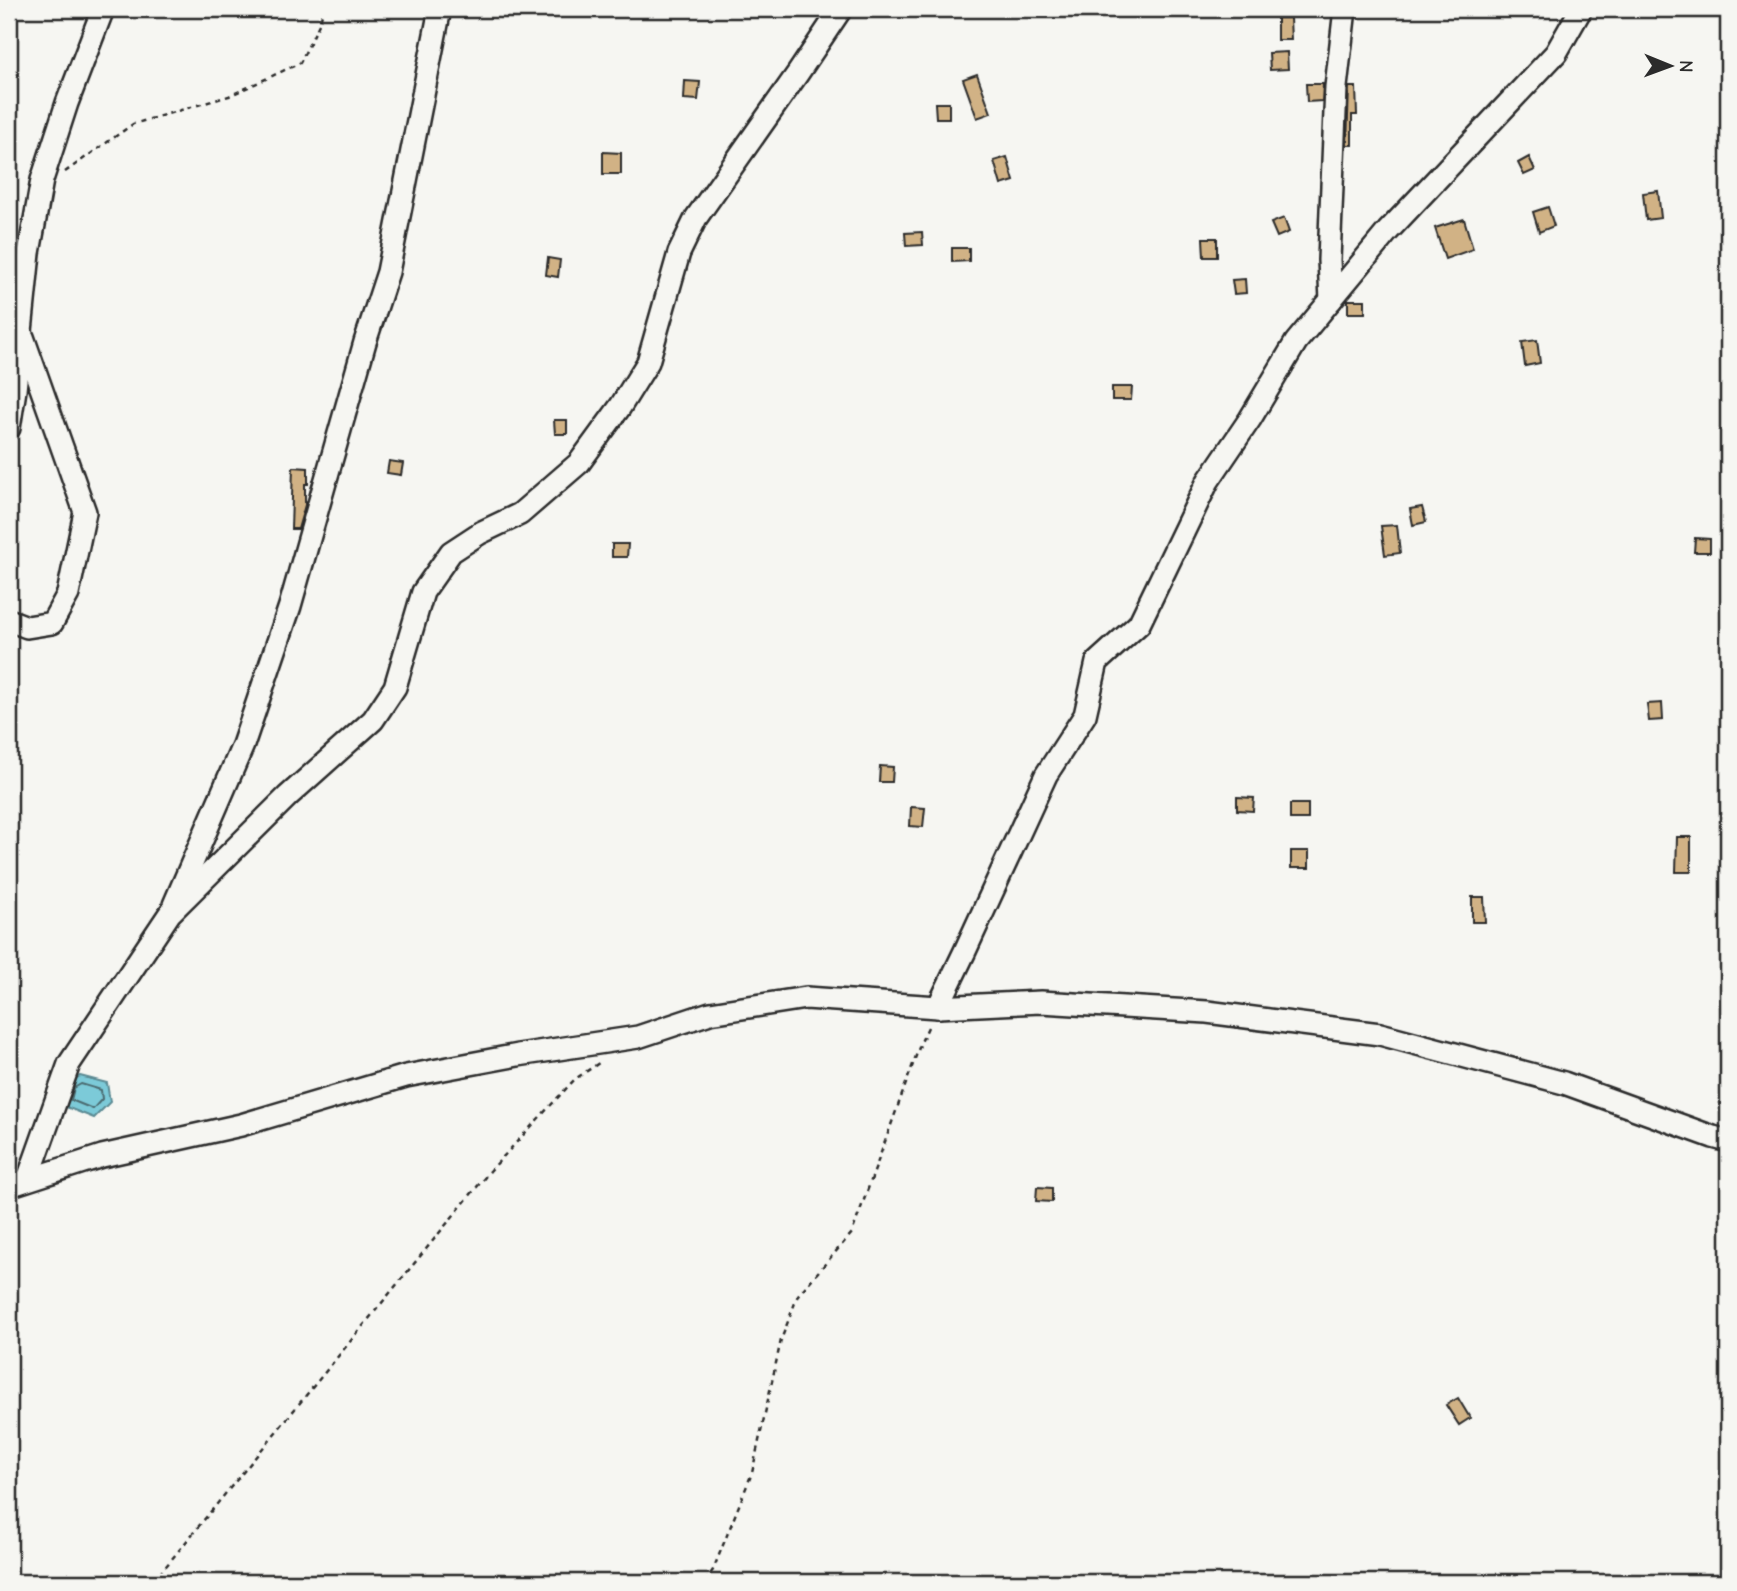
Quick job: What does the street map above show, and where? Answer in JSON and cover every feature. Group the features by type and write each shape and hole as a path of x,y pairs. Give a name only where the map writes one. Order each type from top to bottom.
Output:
{"street":[{"path":"9,428 15,390 15,328 40,189 67,103 103,9"},
{"path":"19,1182 69,1064 170,914 243,745 290,606 365,342 388,272 440,9"},
{"path":"170,914 288,796 373,720 395,687 423,592 451,552 481,533 520,514 579,463 620,407 648,362 679,253 696,218 841,9"},
{"path":"1331,300 1329,260 1336,88 1345,9"},
{"path":"938,1007 1046,775 1085,715 1097,662 1139,624 1208,481 1251,419 1296,342 1388,231 1556,53 1581,9"},
{"path":"9,620 27,628 52,623 68,594 85,512 15,328"},
{"path":"19,1182 102,1156 241,1125 406,1076 518,1055 638,1037 710,1013 807,999 938,1007 1041,1002 1180,1010 1380,1034 1564,1083 1728,1140"}],"path":[{"path":"40,189 133,124 229,96 300,63 320,22 323,9"},
{"path":"9,213 17,206"},
{"path":"705,1582 713,1570 752,1473 781,1340 798,1295 852,1233 921,1042 938,1007"},
{"path":"153,1582 490,1171 575,1079 606,1058"}],"water":[{"path":"80,1076 107,1083 110,1102 94,1118 61,1105 68,1082"}],"building":[{"path":"1277,18 1290,18 1291,40 1277,40"},
{"path":"1287,52 1288,69 1270,70 1269,53"},
{"path":"977,74 991,113 977,118 963,79"},
{"path":"685,81 700,82 698,100 684,99"},
{"path":"1306,84 1323,84 1322,101 1307,102"},
{"path":"1349,87 1356,87 1357,115 1352,115 1352,145 1347,145"},
{"path":"935,103 949,103 949,118 936,118"},
{"path":"603,152 621,153 621,174 603,174"},
{"path":"1007,157 1014,181 1001,185 994,161"},
{"path":"1529,157 1535,170 1524,175 1518,163"},
{"path":"1658,191 1661,218 1646,220 1643,193"},
{"path":"1548,207 1554,226 1539,232 1533,212"},
{"path":"1284,218 1289,232 1277,237 1271,223"},
{"path":"1464,219 1473,249 1445,259 1435,228"},
{"path":"922,232 923,245 906,246 905,233"},
{"path":"1203,238 1217,238 1217,257 1204,257"},
{"path":"952,248 969,248 969,261 952,262"},
{"path":"548,258 560,260 558,277 546,275"},
{"path":"1245,279 1246,293 1234,294 1232,280"},
{"path":"1348,300 1365,300 1365,313 1348,313"},
{"path":"1537,340 1540,363 1525,366 1522,342"},
{"path":"1112,387 1132,387 1131,400 1112,400"},
{"path":"554,420 567,420 567,434 555,434"},
{"path":"389,461 403,463 401,475 387,473"},
{"path":"293,467 308,468 305,505 298,529 291,529"},
{"path":"1422,507 1426,522 1413,525 1410,509"},
{"path":"1397,525 1400,553 1385,555 1381,526"},
{"path":"1695,538 1710,539 1710,552 1694,552"},
{"path":"612,544 628,544 627,557 612,557"},
{"path":"1662,703 1663,720 1649,721 1647,704"},
{"path":"880,766 893,767 892,782 879,782"},
{"path":"1237,797 1254,798 1253,811 1237,810"},
{"path":"1290,804 1308,804 1308,819 1290,819"},
{"path":"911,807 925,808 923,827 910,826"},
{"path":"1677,837 1691,837 1691,872 1676,872"},
{"path":"1291,851 1309,851 1309,868 1291,868"},
{"path":"1472,897 1484,897 1485,922 1472,922"},
{"path":"1037,1187 1052,1188 1052,1202 1036,1201"},
{"path":"1458,1398 1470,1418 1459,1425 1446,1405"}]}
